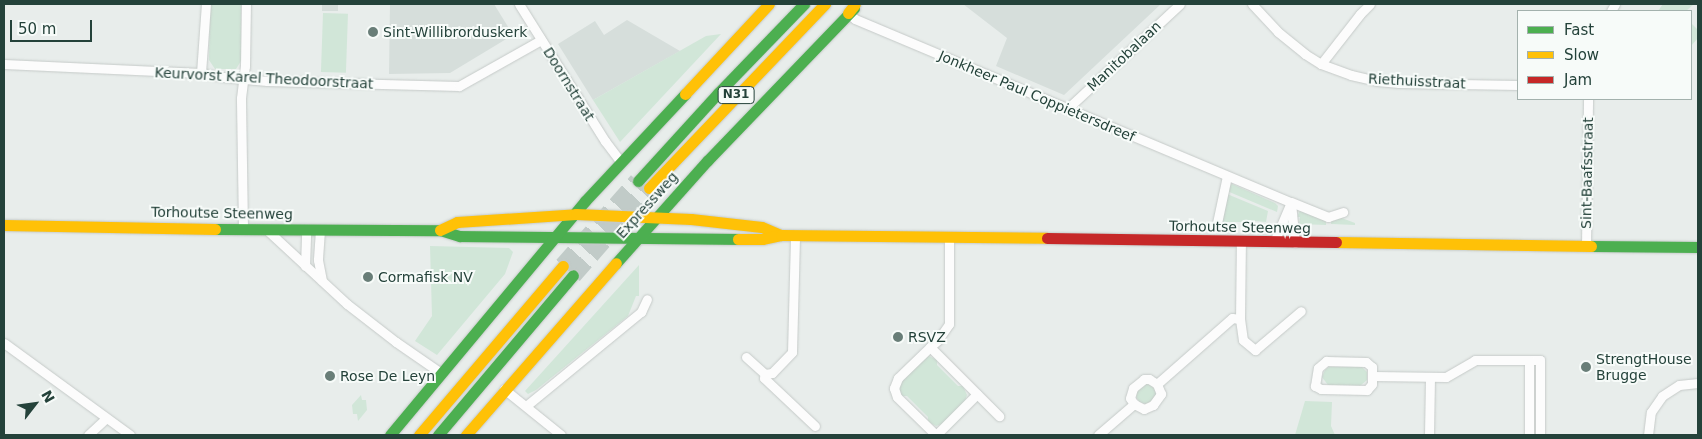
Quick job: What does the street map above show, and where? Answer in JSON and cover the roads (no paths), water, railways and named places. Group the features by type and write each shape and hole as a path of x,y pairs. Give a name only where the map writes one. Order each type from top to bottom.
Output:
{"main road":[{"path":"390,435 621,162 769,4"},
{"name":"Expressweg","path":"638,181 718,93 804,4"},
{"name":"Expressweg","path":"649,188 825,4"},
{"name":"Expressweg","path":"466,435 504,389 740,126 851,8 860,4"},
{"name":"Torhoutse Steenweg","path":"440,230 457,222 576,214 658,216 762,227 781,235"},
{"name":"Torhoutse Steenweg","path":"4,225 243,228 267,230 440,230 460,236 762,239 781,235 795,235 1698,248"},
{"path":"419,435 563,266"},
{"path":"438,435 574,275"}],"street":[{"path":"201,73 206,4"},
{"path":"243,228 241,101 246,4"},
{"name":"Doornstraat","path":"519,4 605,141 621,162"},
{"name":"Manitobalaan","path":"1067,109 1180,4"},
{"name":"Riethuisstraat","path":"1252,4 1288,41 1321,64 1351,75 1377,81 1517,85"},
{"path":"1321,64 1370,4"},
{"name":"Jonkheer Paul Coppietersdreef","path":"851,8 855,19 1227,176 1328,217 1343,212"},
{"name":"Keurvorst Karel Theodoorstraat","path":"4,64 201,73 243,79 459,86 542,40"},
{"name":"Sint-Baafsstraat","path":"1586,246 1588,100"},
{"path":"1217,223 1227,176"},
{"path":"1274,242 1291,202"},
{"path":"1291,202 1295,242"},
{"path":"267,230 305,266 382,332 441,373"},
{"path":"305,266 306,230"},
{"path":"320,230 318,260 322,281"},
{"path":"765,374 772,373 792,352 795,235"},
{"path":"948,238 949,324 938,340 898,378 894,388 897,397 936,435 977,394"},
{"path":"1241,242 1240,318 1243,340 1255,350 1301,311"},
{"path":"526,406 641,312 646,298"},
{"path":"1157,384 1232,318 1240,318"},
{"path":"4,343 130,435"},
{"path":"930,347 999,416"},
{"path":"746,357 765,374 764,378 815,426"},
{"path":"1373,376 1446,377 1475,360 1540,360 1540,435"},
{"path":"1529,360 1529,435"},
{"path":"1326,361 1366,362 1372,367 1373,376 1372,384 1367,390 1329,390 1315,386 1318,368 1326,361"},
{"path":"1429,435 1430,377"},
{"path":"1149,379 1157,384 1161,394 1153,405 1144,409 1134,404 1130,394 1140,382 1149,379"},
{"path":"1648,435 1651,412 1662,396 1679,385 1698,383"},
{"path":"504,389 561,435"},
{"path":"1098,435 1134,404"},
{"path":"88,435 106,418"}],"tunnel":[{"path":"563,266 638,181"},
{"path":"573,275 649,188"}],"place":[{"name":"Sint-Willibrorduskerk","path":"373,32"},
{"name":"Cormafisk NV","path":"368,277"},
{"name":"RSVZ","path":"898,337"},
{"name":"StrengtHouse Brugge","path":"1586,367"},
{"name":"Rose De Leyn","path":"330,376"}]}
